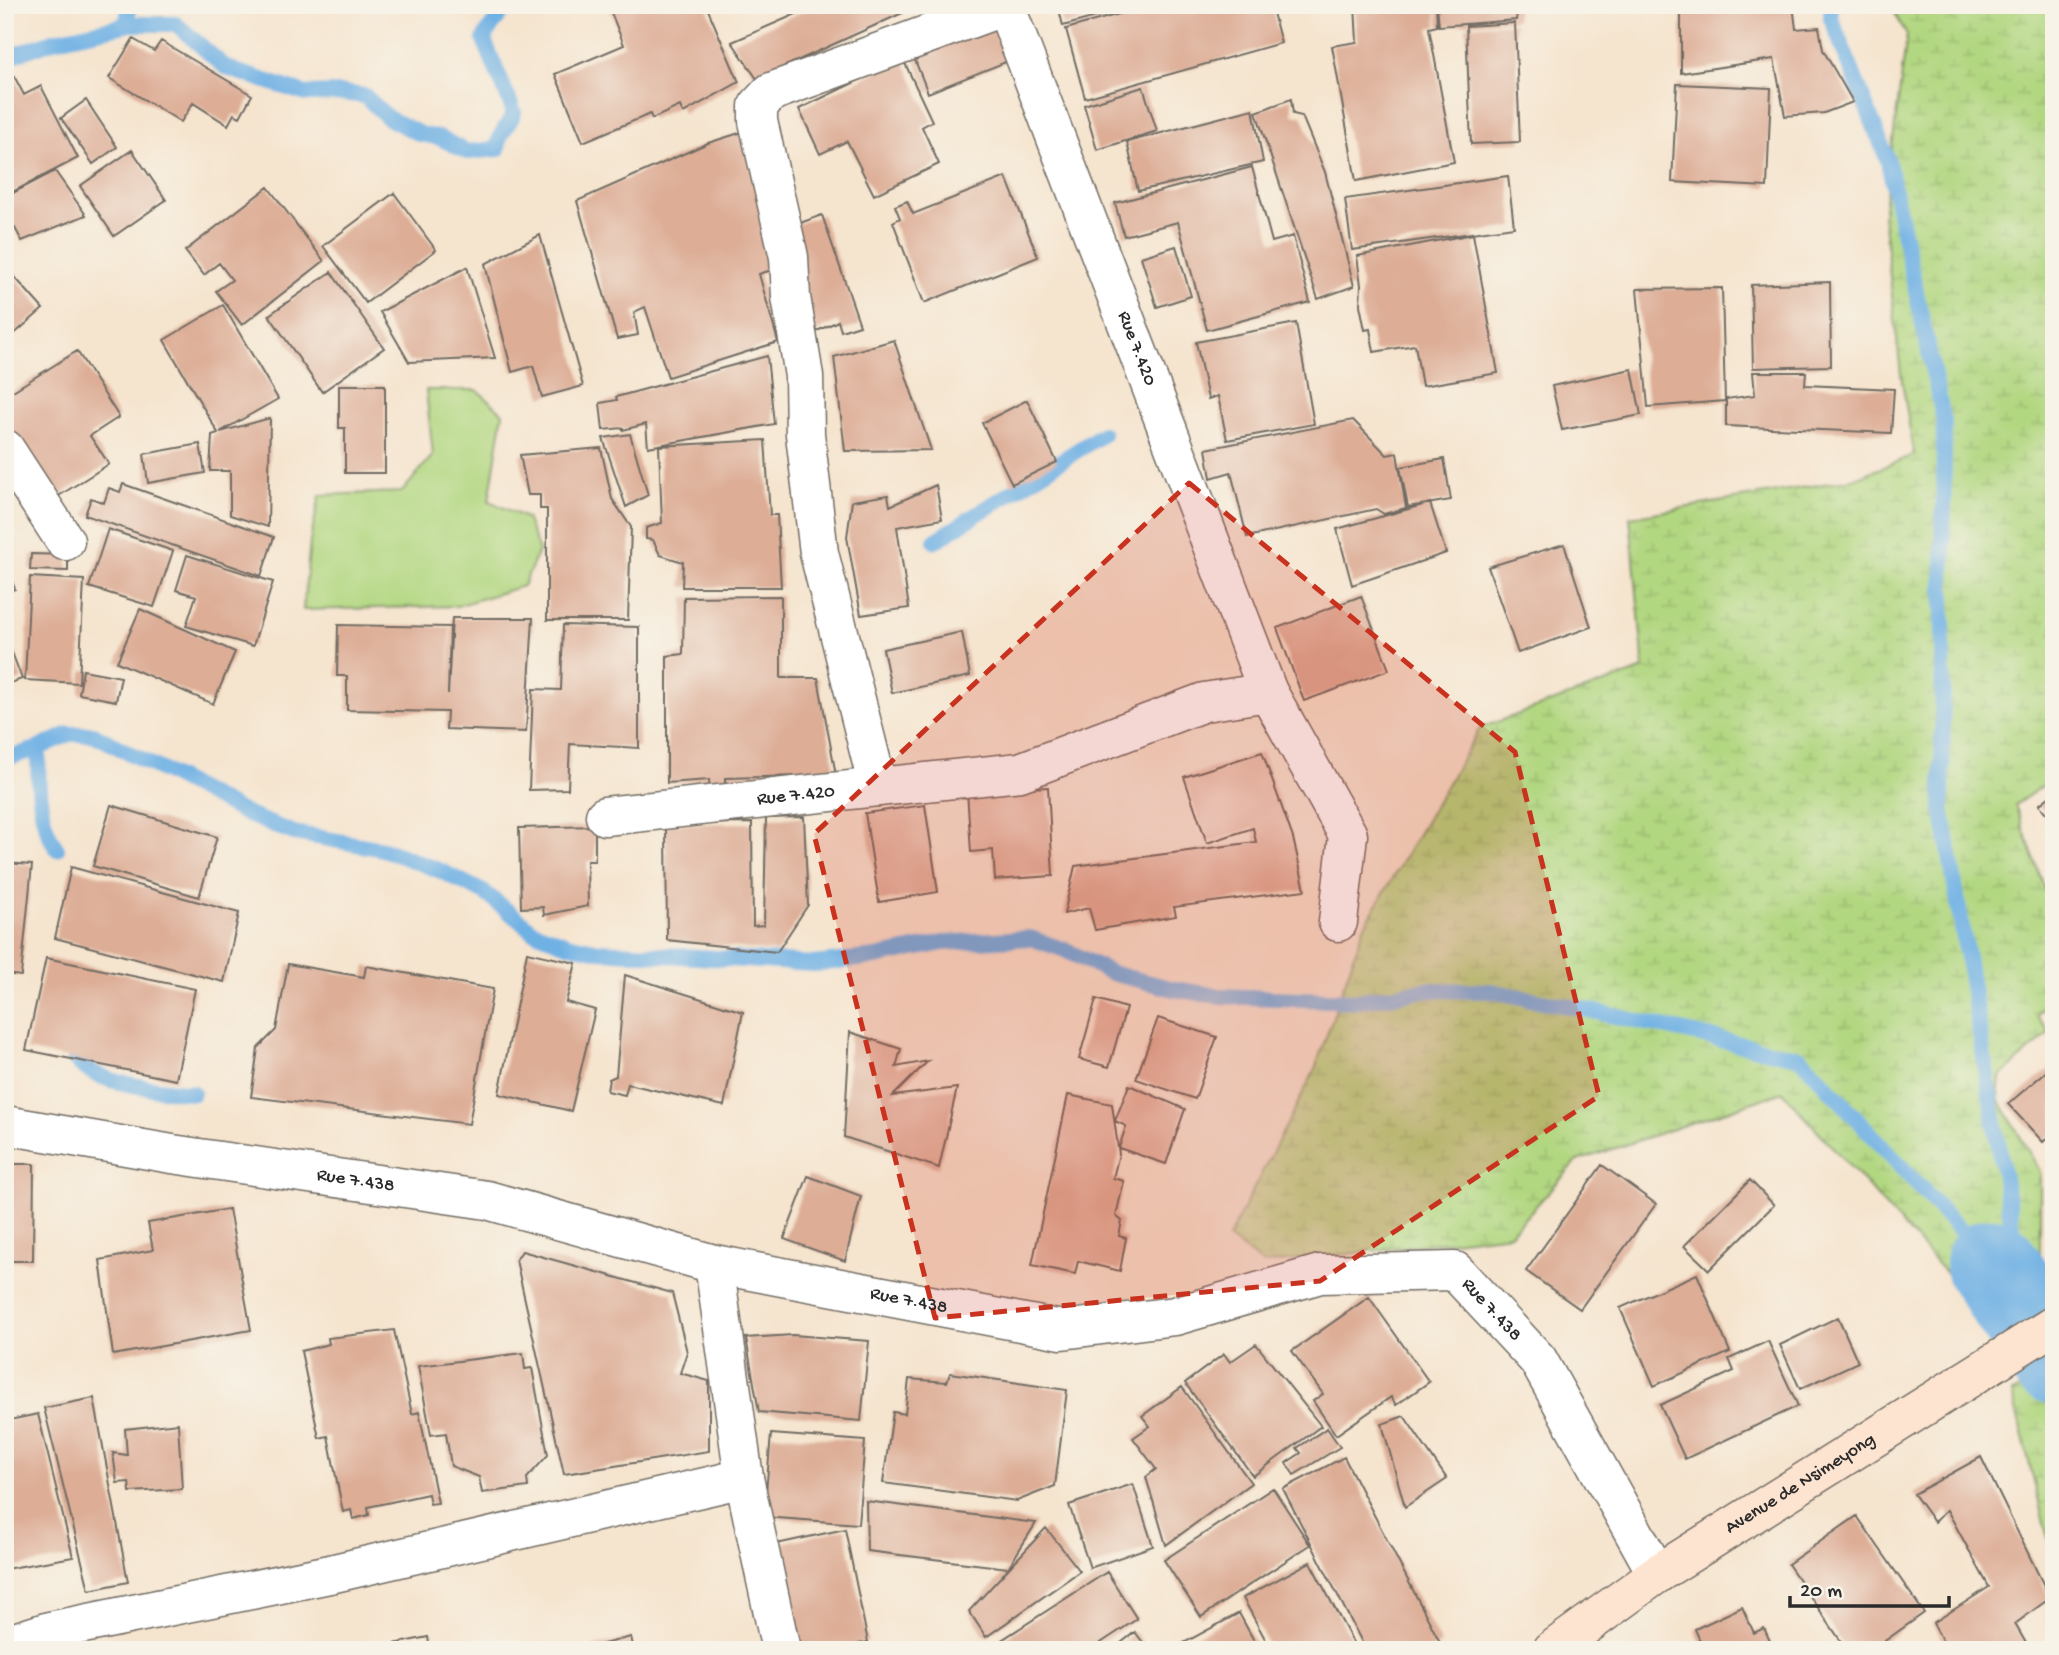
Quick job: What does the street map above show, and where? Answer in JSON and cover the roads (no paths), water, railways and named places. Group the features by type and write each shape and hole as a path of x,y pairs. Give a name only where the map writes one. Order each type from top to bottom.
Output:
{"main road":[{"name":"Avenue de Nsimeyong","path":"1552,1650 1657,1574 2054,1325"}],"street":[{"name":"Rue 7.420","path":"1005,6 1268,692 1348,835 1338,922"},
{"path":"878,787 819,553 804,434 804,376 791,297 789,257 758,121 758,106 771,92 1005,6"},
{"path":"5,450 65,541"},
{"name":"Rue 7.420","path":"605,816 1020,772 1204,702 1268,692"},
{"name":"Rue 7.438","path":"5,1125 173,1154 486,1200 714,1264 1062,1330 1175,1316 1320,1274 1455,1271 1538,1360 1657,1574"},
{"path":"714,1264 744,1478 781,1650"},
{"path":"5,1645 49,1631 330,1574 744,1478"}],"waterway":[{"path":"126,25 130,5"},
{"path":"5,58 56,40 130,24 176,24 224,66 235,71 306,94 342,93 365,96 388,118 420,134 440,138 467,152 498,149 500,137 514,112 484,40 504,5"},
{"path":"5,759 39,748 69,734 93,734 248,815 294,833 383,849 441,871 485,893 533,931 567,944 599,951 814,964 876,957 943,943 1030,938 1065,950 1111,973 1174,989 1218,996 1358,1001 1426,990 1491,991 1801,1058 1992,1265 2012,1225 1942,808 1944,422 1888,161 1831,18 1831,5"},
{"path":"935,541 1103,434"},
{"path":"39,748 38,773 42,814 57,849"},
{"path":"84,1044 77,1050 75,1060 100,1076 131,1085 193,1093"},
{"path":"1992,1265 2054,1358"}]}
